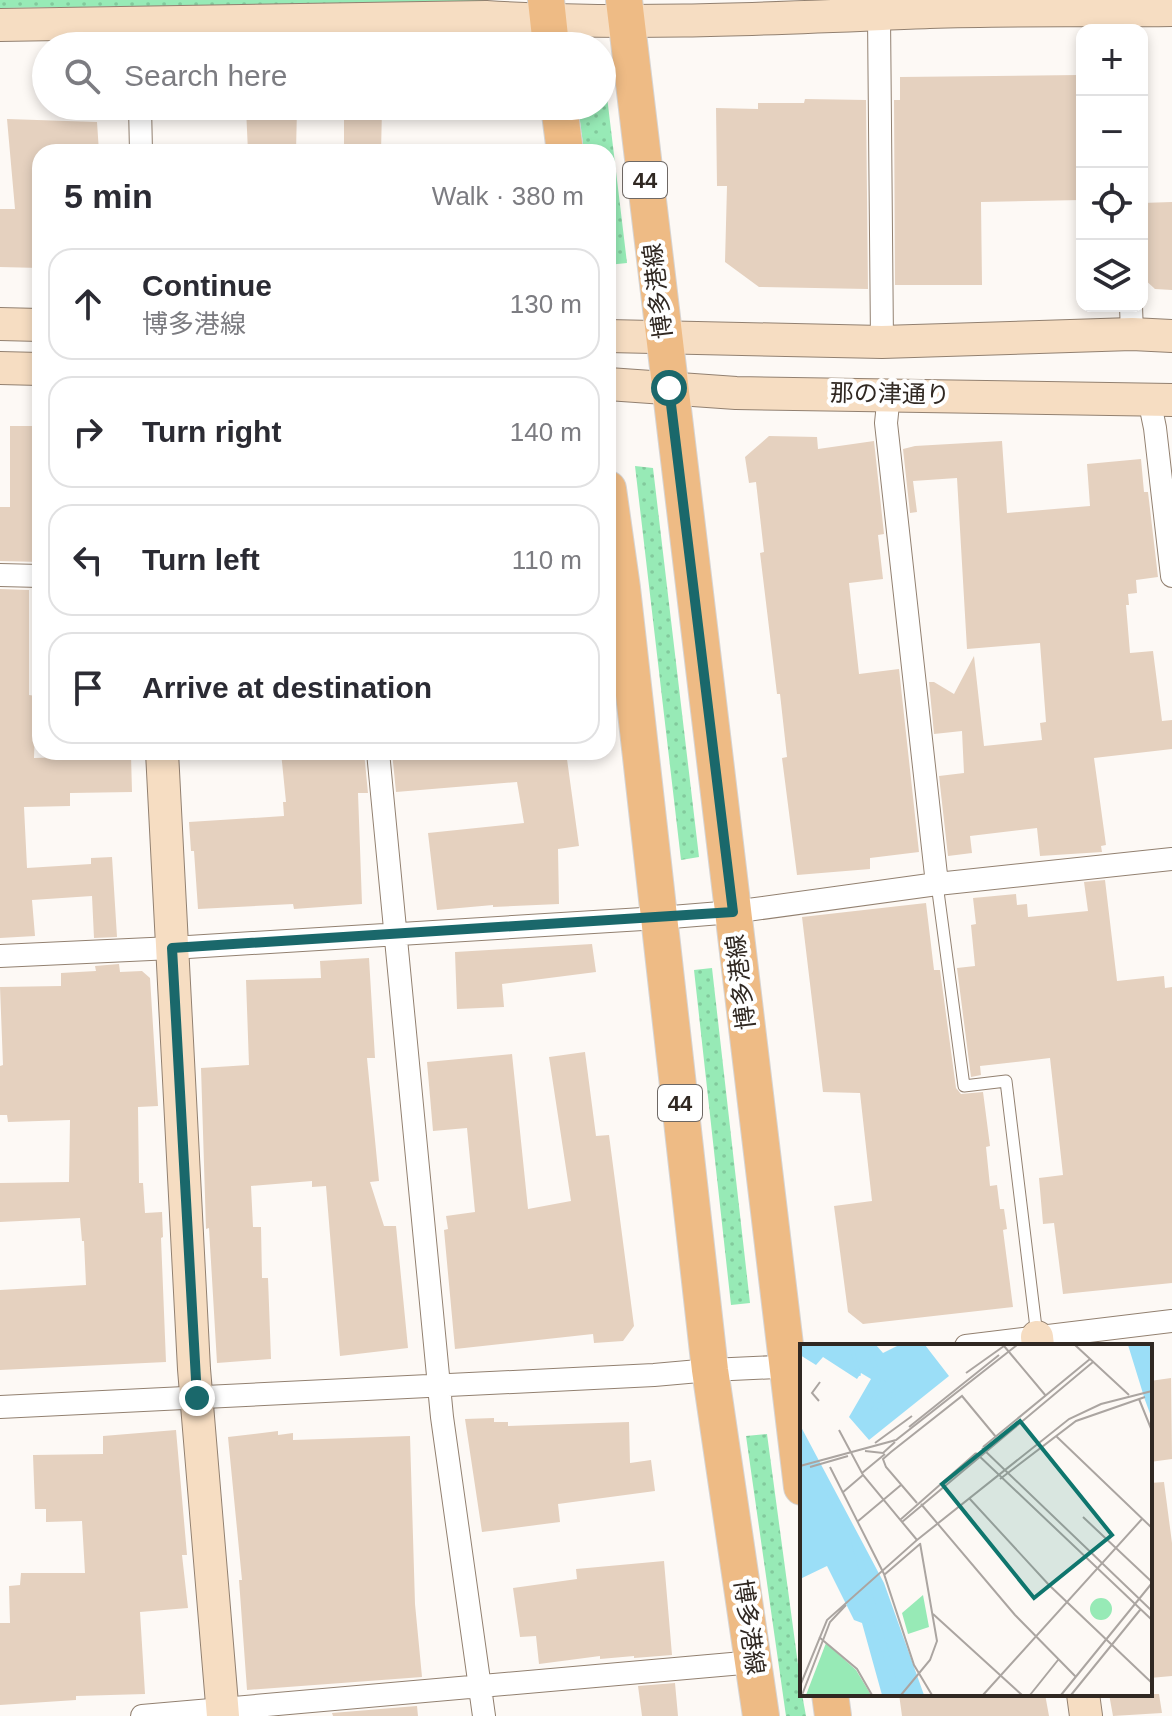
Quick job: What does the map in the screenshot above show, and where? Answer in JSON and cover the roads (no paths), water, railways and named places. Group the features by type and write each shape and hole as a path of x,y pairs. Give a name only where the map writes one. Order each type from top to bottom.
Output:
{"main road":[{"name":"博多港線","path":"625,10 733,912 794,1366 800,1457"},
{"path":"561,120 564,144"},
{"name":"博多港線","path":"616,596 659,918 710,1370 761,1716"},
{"path":"830,1696 833,1716"}],"street":[{"path":"181,32 486,17 548,22 625,10 879,16 930,12 1091,20 1172,10"},
{"path":"879,16 882,342"},
{"path":"0,25 109,32"},
{"path":"140,120 141,144"},
{"path":"616,336 882,342 1131,320 1172,336"},
{"path":"0,324 32,325"},
{"path":"0,368 32,369"},
{"name":"那の津通り","path":"616,385 736,393 1160,399"},
{"path":"889,394 886,423 937,884"},
{"path":"1160,399 1155,428 1172,576"},
{"path":"0,575 32,576"},
{"path":"162,760 197,1398 222,1712"},
{"path":"379,760 442,1417 484,1716"},
{"path":"0,956 733,912 937,884 1172,859"},
{"path":"1002,1344 1038,1342 1172,1321"},
{"path":"0,1407 794,1366"},
{"path":"142,1716 222,1712 754,1662"},
{"path":"1083,1696 1086,1716"}],"lane":[{"path":"937,884 964,1086 1006,1081 1038,1342"}]}
